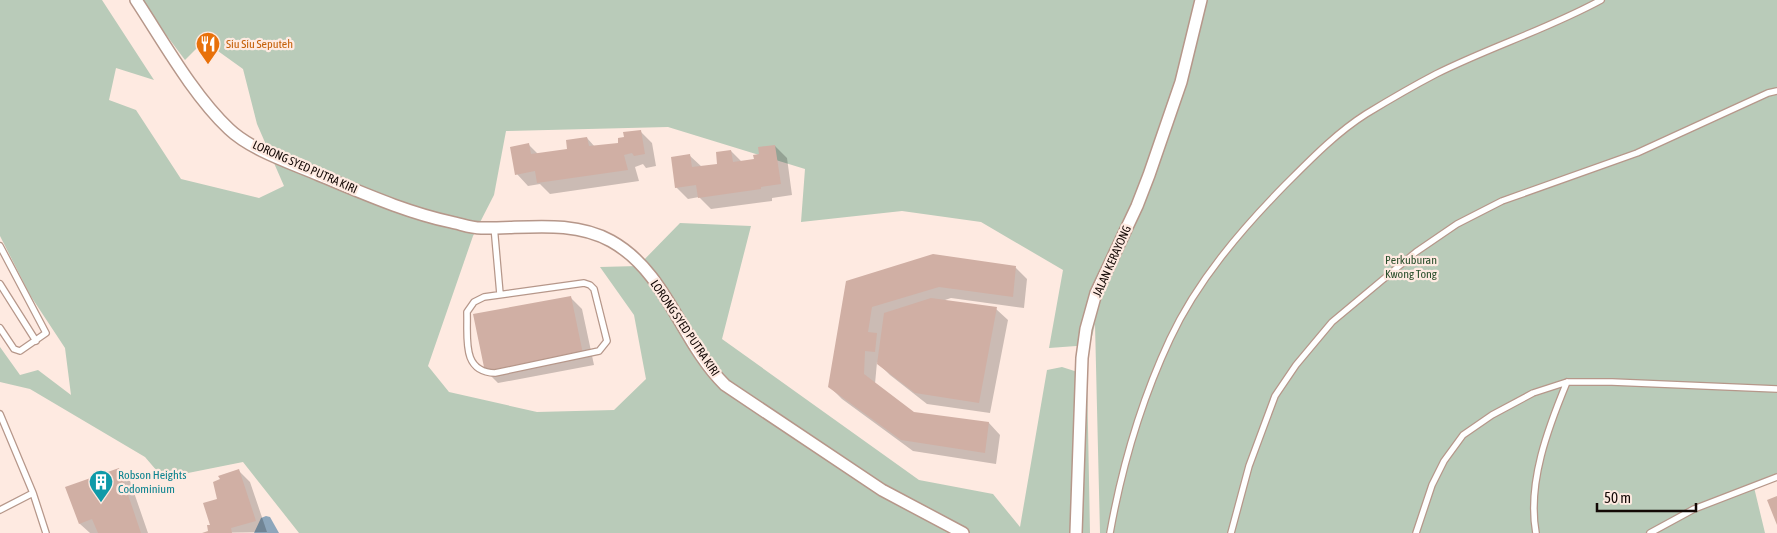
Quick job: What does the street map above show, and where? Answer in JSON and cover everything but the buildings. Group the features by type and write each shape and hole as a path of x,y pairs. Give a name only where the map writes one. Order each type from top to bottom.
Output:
{"street":[{"name":"LORONG SYED PUTRA KIRI","path":"136,0 192,84 229,129 262,150 387,204 424,216 480,228 494,226 541,226 580,231 610,240 634,256 662,290 712,372 725,384 882,490 963,533"},
{"name":"JALAN KERAYONG","path":"1076,533 1082,358 1086,329 1096,293 1137,206 1149,175 1181,82 1202,0"}],"lane":[{"path":"1110,533 1120,478 1131,440 1170,338 1203,284 1248,224 1314,156 1365,115 1437,74 1574,15 1601,0"},
{"path":"1231,533 1249,466 1275,396 1296,365 1332,322 1416,252 1457,224 1502,201 1638,152 1768,92 1777,91"},
{"path":"494,226 500,294"},
{"path":"0,246 46,330 44,337 20,350 14,349 0,328"},
{"path":"0,284 36,342"},
{"path":"590,284 594,289 607,341 599,352 495,373 483,372 474,365 470,358 467,312 474,302 484,297 500,294 590,284"},
{"path":"1416,533 1432,485 1444,461 1463,435 1533,393 1567,382 1631,382 1777,389"},
{"path":"1536,533 1534,520 1535,481 1556,410 1567,382"},
{"path":"0,414 33,493 46,533"},
{"path":"1650,533 1694,509 1777,477"},
{"path":"0,510 33,493"}],"green space":[{"name":"Perkuburan Kwong Tong","path":"0,0 102,0 154,80 116,68 109,100 136,110 181,179 259,198 284,186 257,124 243,69 204,41 185,60 140,0 1777,0 1777,475 1753,483 1765,533 1100,533 1095,324 1090,345 1049,348 1063,270 981,222 902,211 801,222 805,169 668,127 506,131 494,195 473,236 428,366 449,392 537,412 614,410 646,379 634,315 600,267 638,266 680,223 751,226 722,339 919,480 993,494 1020,527 1047,370 1062,367 1087,375 1090,533 299,533 243,462 163,478 145,457 30,389 0,382 0,347 20,375 38,370 71,395 65,348 30,295 0,236"}],"water":[{"path":"270,517 279,533 254,533 261,518"}],"place":[{"name":"Siu Siu Seputeh","path":"208,65"},
{"name":"Robson Heights Codominium","path":"101,503"}]}
